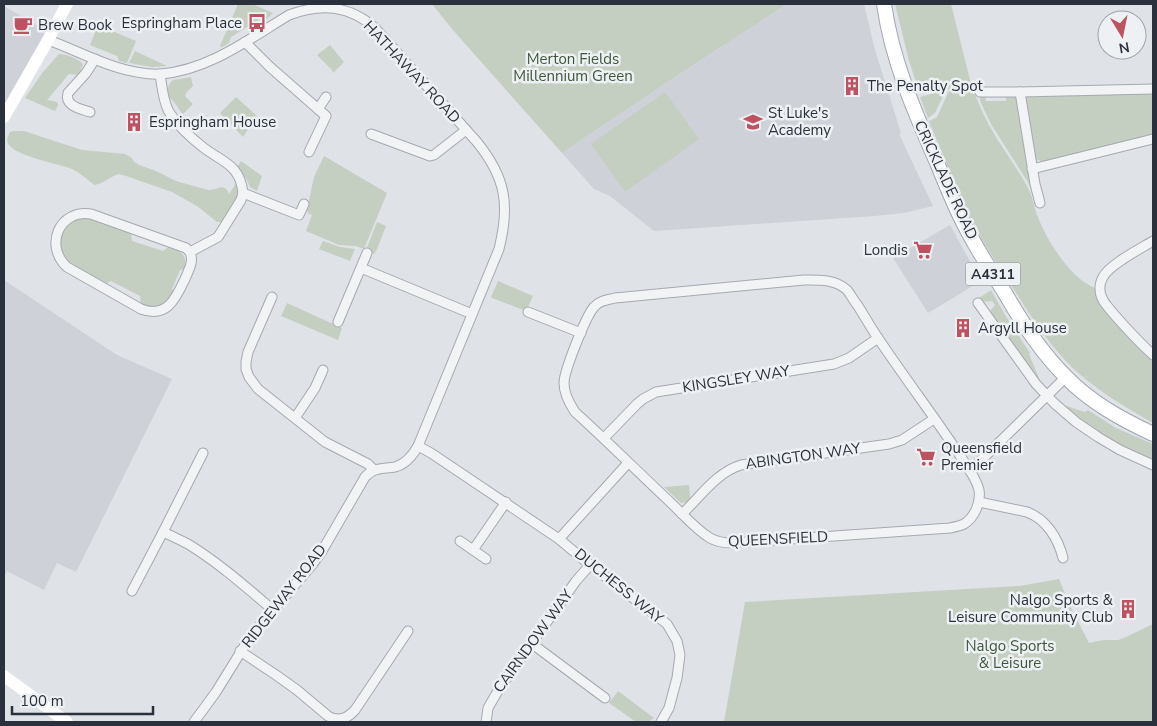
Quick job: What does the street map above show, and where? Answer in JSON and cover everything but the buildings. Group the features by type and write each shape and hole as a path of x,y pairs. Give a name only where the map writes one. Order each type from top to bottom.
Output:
{"main road":[{"path":"4,117 67,4"},
{"name":"CRICKLADE ROAD","path":"884,4 894,52 919,124 965,226 1026,327 1046,356 1066,378 1110,412 1153,434"},
{"path":"4,676 67,722"}],"street":[{"name":"HATHAWAY ROAD","path":"48,40 117,68 160,74 210,62 289,15 299,7 334,8 349,12 375,28 488,155 504,193 506,209 499,249 418,446 410,458 399,465 374,470"},
{"path":"244,42 326,116 309,152"},
{"path":"90,112 73,106 67,97 68,93 95,60"},
{"path":"160,74 168,110 176,121 203,148 231,166 240,177 243,193 218,237 190,252"},
{"path":"980,92 1153,89"},
{"path":"1020,92 1034,184 1040,203"},
{"path":"318,109 326,97"},
{"name":"HATHAWAY ROAD","path":"371,134 430,156 434,155 466,130"},
{"path":"1032,169 1153,139"},
{"path":"243,193 299,215 304,204"},
{"path":"84,213 186,248 190,252 192,256 191,265 176,298 170,305 154,312 141,309 67,267 58,257 56,242 59,229 64,222 72,216 84,213"},
{"path":"1153,241 1114,265 1103,276 1100,286 1100,292 1107,306 1153,354"},
{"path":"338,322 367,253"},
{"path":"361,268 472,314"},
{"name":"QUEENSFIELD","path":"822,280 830,281 847,290 970,471 978,488 976,510 965,524 950,528 732,544 723,543 711,538 682,514 604,438 574,412 566,395 564,383 581,333 591,311 599,302 605,300 822,280"},
{"path":"272,297 248,352 246,369 252,381 258,389 325,442 368,464 374,470"},
{"path":"984,306 1046,396 1076,422 1098,437 1120,450 1153,465"},
{"path":"528,312 581,333"},
{"name":"KINGSLEY WAY","path":"604,438 637,404 656,392 834,364 849,358 878,338"},
{"path":"295,418 315,388 323,370"},
{"path":"970,471 1066,378"},
{"name":"ABINGTON WAY","path":"682,514 718,478 741,464 896,442 907,437 934,418"},
{"name":"DUCHESS WAY","path":"418,446 431,452 559,539 666,624 674,635 679,649 679,664 669,708 661,722"},
{"path":"132,591 203,453"},
{"name":"DUCHESS WAY","path":"559,539 628,463"},
{"name":"RIDGEWAY ROAD","path":"194,722 216,692 240,651 322,551 365,477 374,470"},
{"path":"473,550 506,502"},
{"path":"978,502 1027,512 1040,518 1056,540 1063,558"},
{"path":"164,532 206,556 273,610"},
{"path":"460,541 486,559"},
{"name":"CAIRNDOW WAY","path":"486,722 487,712 498,689 576,581 590,565"},
{"path":"240,651 290,685 328,716 341,719 350,715 355,710 408,631"},
{"path":"532,644 604,698"}],"shaded area":[{"name":"St Luke's Academy","path":"787,4 864,4 875,50 901,133 899,134 933,206 904,213 874,216 654,231 610,196 594,189 562,153 678,75"},
{"path":"4,6 47,31 4,107"},
{"path":"950,225 981,281 928,313 893,258"},
{"path":"4,280 117,355 172,379 76,572 57,563 44,590 7,571 4,577"}],"green space":[{"path":"238,4 252,4 273,13 266,20 260,19 231,37 229,43 220,47 220,46"},
{"name":"Merton Fields Millennium Green","path":"432,4 787,4 562,153"},
{"path":"895,4 951,4 972,88 938,90 920,94 909,61"},
{"path":"98,25 136,41 127,63 119,61 117,56 90,45"},
{"path":"330,45 344,62 333,73 317,55"},
{"path":"135,51 166,66 152,67 129,63"},
{"path":"59,54 72,57 83,64 79,75 69,74 47,100 57,102 58,105 55,111 25,98 43,72"},
{"path":"191,77 193,86 185,96 193,104 183,114 169,98 168,88 173,80"},
{"path":"973,90 989,125 1029,190 1037,215 1060,258 1077,276 1095,288 1098,296 1127,333 1153,360 1153,423 1123,406 1095,386 1062,357 1029,313 980,236 959,194 929,121 937,117 949,91"},
{"path":"665,92 699,139 625,192 591,144"},
{"path":"945,92 935,113 928,118 920,97"},
{"path":"1153,92 1153,135 1041,162 1039,160 1034,161 1024,99 1026,96"},
{"path":"1006,94 1014,94 1018,97 1032,187 991,124 979,95 985,95 986,101 1006,101"},
{"path":"236,97 257,116 243,137 220,113"},
{"path":"24,131 82,150 125,154 139,165 176,181 208,190 223,187 229,194 237,182 238,195 222,222 217,222 197,206 172,192 119,174 94,185 72,169 15,150 10,146 7,139 10,132"},
{"path":"324,156 387,193 364,249 356,246 339,245 306,231 312,215 307,210 314,177"},
{"path":"241,161 262,176 257,191 250,187 238,166"},
{"path":"88,217 131,233 132,241 163,251 170,246 183,254 185,261 184,269 180,270 172,289 174,292 164,304 156,307 141,306 140,296 111,281 104,285 78,271 66,261 60,244 65,227 71,222"},
{"path":"377,222 386,226 374,254 366,250"},
{"path":"323,241 340,247 355,249 350,261 319,249"},
{"path":"498,281 533,296 526,311 491,297"},
{"path":"991,290 1030,353 1039,378 1037,379 991,315 991,310 995,305 992,301 985,302 979,298"},
{"path":"287,303 342,328 338,340 281,316"},
{"path":"1060,404 1085,412 1088,410 1116,428 1153,444 1153,461 1095,432"},
{"path":"689,485 690,498 687,502 681,503 664,487"},
{"name":"Nalgo Sports & Leisure","path":"1059,579 1089,643 1103,640 1118,640 1153,624 1153,722 724,722 745,602 1020,586"},
{"path":"618,691 654,718 648,722 636,722 609,703"}],"place":[{"name":"Espringham Place","path":"257,23"},
{"name":"Brew Book","path":"23,25"},
{"name":"The Penalty Spot","path":"852,86"},
{"name":"Espringham House","path":"134,122"},
{"name":"St Luke's Academy","path":"753,122"},
{"name":"Londis","path":"923,250"},
{"name":"Argyll House","path":"963,328"},
{"name":"Queensfield Premier","path":"926,457"},
{"name":"Nalgo Sports & Leisure Community Club","path":"1128,609"}]}
